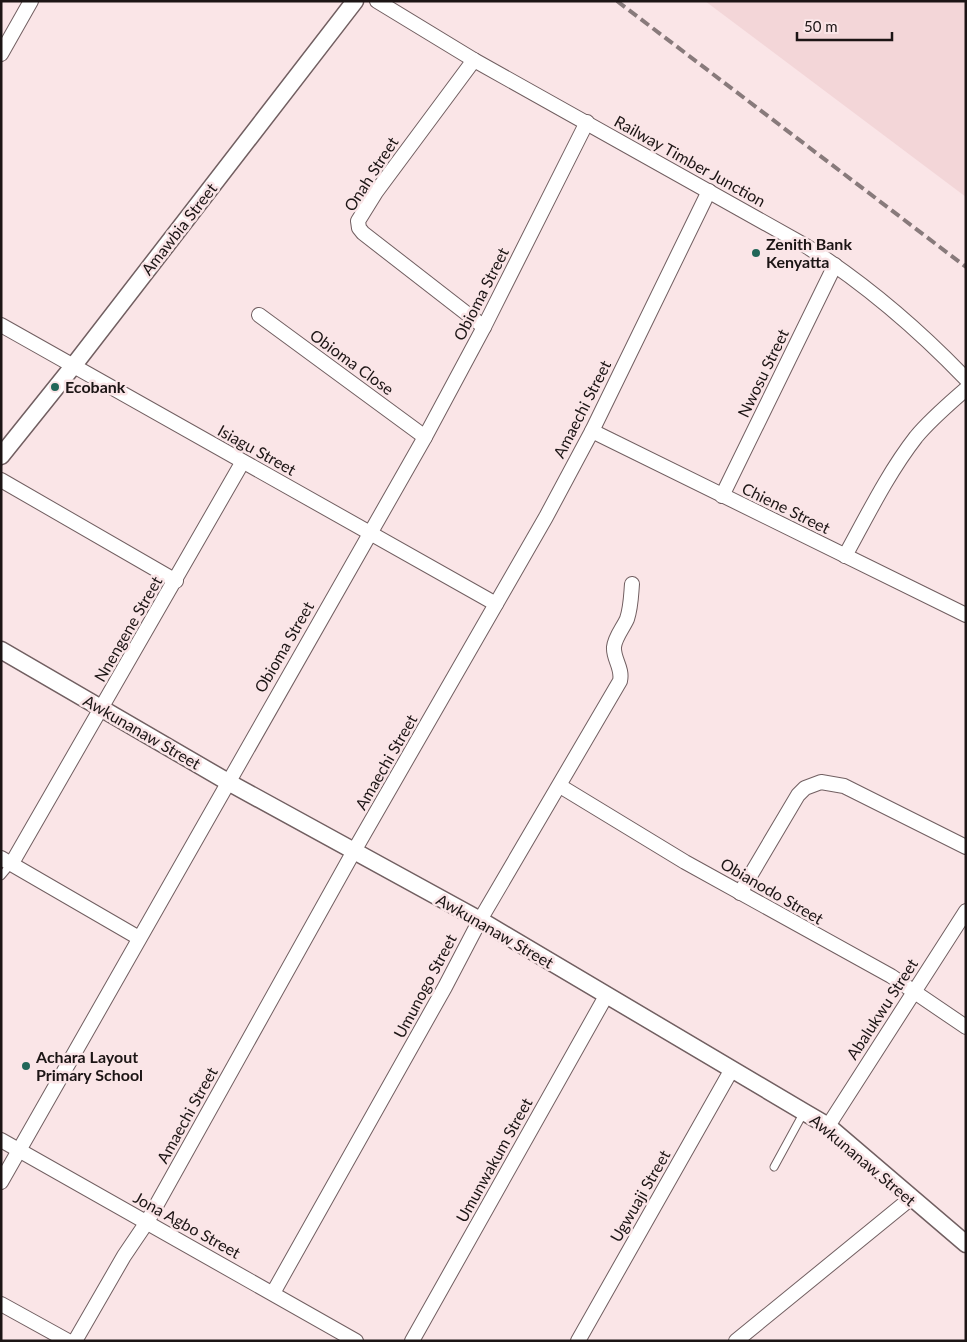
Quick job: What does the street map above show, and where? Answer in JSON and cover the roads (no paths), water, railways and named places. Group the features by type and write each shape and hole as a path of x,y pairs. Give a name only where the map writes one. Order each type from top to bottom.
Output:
{"street":[{"path":"1,54 30,1"},
{"name":"Amawbia Street","path":"1,456 74,365 355,1"},
{"name":"Railway Timber Junction","path":"377,1 474,60 806,246 835,265 908,324 936,348 966,379"},
{"name":"Onah Street","path":"474,60 376,192 358,221 362,233 484,326"},
{"name":"Obioma Street","path":"1,1182 425,437 484,326 587,122"},
{"name":"Amaechi Street","path":"75,1341 124,1256 147,1222 592,431 709,192"},
{"name":"Nwosu Street","path":"722,496 835,265"},
{"name":"Obioma Close","path":"258,315 425,437"},
{"name":"Isiagu Street","path":"1,325 74,365 242,463 370,532 496,604"},
{"path":"845,556 884,484 906,450 932,420 966,389"},
{"name":"Chiene Street","path":"592,431 966,615"},
{"name":"Nnengene Street","path":"6,860 102,708 242,463"},
{"path":"1,480 176,581"},
{"name":"Umunogo Street","path":"273,1293 431,1012 480,920 620,681 622,674 614,653 614,644 627,618 632,584"},
{"name":"Awkunanaw Street","path":"1,650 228,782 480,920 828,1126 910,1199 966,1244"},
{"path":"740,893 798,795 805,788 821,782 844,786 966,847"},
{"name":"Obianodo Street","path":"560,786 740,893 915,991 966,1027"},
{"path":"6,860 139,938"},
{"name":"Abalukwu Street","path":"828,1126 966,911"},
{"name":"Umunwakum Street","path":"412,1341 606,996"},
{"name":"Ugwuaji Street","path":"578,1341 732,1069"},
{"name":"Jona Agbo Street","path":"1,1140 356,1341"},
{"path":"736,1341 910,1199"},
{"path":"1,1304 68,1341"}],"lane":[{"path":"1,876 6,860"},
{"path":"774,1167 804,1112"}],"railway":[{"path":"617,1 966,267"}],"place":[{"name":"Zenith Bank Kenyatta","path":"756,253"},
{"name":"Ecobank","path":"55,387"},
{"name":"Achara Layout Primary School","path":"26,1066"}]}
